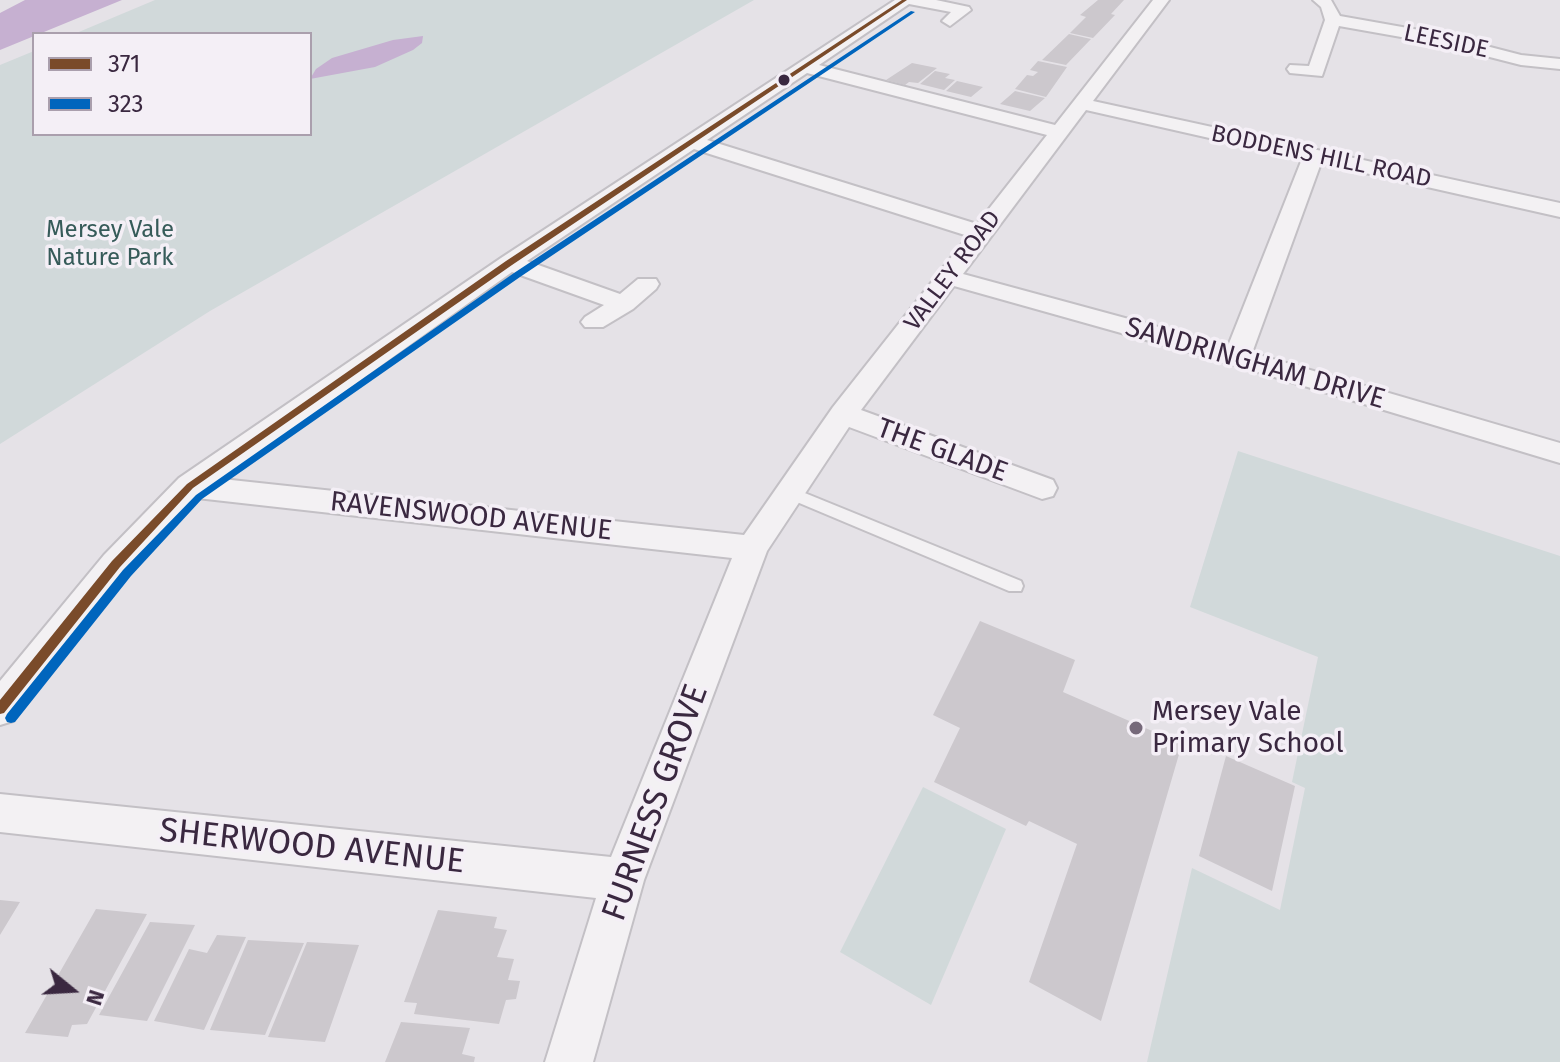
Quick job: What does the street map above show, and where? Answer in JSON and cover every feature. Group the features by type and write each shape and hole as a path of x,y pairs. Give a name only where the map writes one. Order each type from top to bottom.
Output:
{"street":[{"path":"0,709 116,564 190,486 509,263 905,0"},
{"path":"912,0 963,10 950,21"},
{"name":"VALLEY ROAD","path":"752,548 843,414 1161,0"},
{"path":"1296,69 1316,72 1333,20 1328,5 1321,0"},
{"name":"LEESIDE","path":"1333,20 1436,38 1521,60 1560,64"},
{"path":"805,67 1060,132"},
{"name":"BODDENS HILL ROAD","path":"1082,104 1560,210"},
{"path":"691,142 981,233"},
{"path":"1237,357 1313,156"},
{"path":"509,263 624,304"},
{"name":"SANDRINGHAM DRIVE","path":"949,277 1237,357 1560,453"},
{"path":"594,322 624,304 647,284"},
{"name":"THE GLADE","path":"843,414 1042,488"},
{"name":"RAVENSWOOD AVENUE","path":"190,486 752,548"},
{"name":"FURNESS GROVE","path":"569,1062 623,880 752,548"},
{"name":"SHERWOOD AVENUE","path":"0,813 623,880"}],"lane":[{"path":"790,493 1015,586"}],"green space":[{"name":"Mersey Vale Nature Park","path":"155,0 754,0 210,311 0,444 0,65 32,52 32,136 312,136 312,32 79,32"},
{"path":"1238,451 1560,556 1560,1062 1147,1062 1192,868 1280,910 1305,788 1292,782 1318,657 1190,607"},
{"path":"923,787 1006,829 931,1005 840,952"}],"shaded area":[{"path":"25,0 122,0 44,32 32,32 32,37 0,50 0,13"},
{"path":"423,36 422,43 413,50 375,67 312,79 316,69 332,58 393,40"}],"building":[{"path":"1098,0 1124,0 1111,14 1115,15 1093,38 1070,33 1086,17 1080,15"},
{"path":"1069,34 1091,39 1066,65 1042,60"},
{"path":"1038,61 1067,67 1046,97 1015,89 1027,75 1033,76 1038,72 1030,70"},
{"path":"912,63 937,68 918,83 905,85 886,80"},
{"path":"935,71 950,74 945,78 955,80 944,90 920,84"},
{"path":"957,81 983,87 971,97 946,91"},
{"path":"1015,91 1045,98 1030,111 1000,104"},
{"path":"980,621 1075,660 1063,692 1182,744 1101,1021 1029,982 1077,844 1029,821 1026,826 934,782 960,728 933,715"},
{"path":"1226,756 1295,786 1272,891 1199,856"},
{"path":"0,900 20,902 0,935"},
{"path":"96,909 147,914 87,1024 72,1025 68,1037 25,1033"},
{"path":"438,910 497,917 494,928 507,930 497,957 514,959 508,980 520,981 516,999 506,1000 499,1024 414,1014 417,1003 404,1002"},
{"path":"150,922 195,925 147,1021 99,1015"},
{"path":"217,935 246,937 204,1030 154,1021 189,949 207,953"},
{"path":"248,940 304,943 265,1035 210,1030"},
{"path":"307,942 359,945 325,1042 268,1037"},
{"path":"401,1022 470,1028 462,1054 475,1057 474,1062 385,1062"}],"transit line":[{"name":"371","path":"0,709 116,564 190,486 509,263 905,0"},
{"name":"323","path":"11,718 127,573 199,497 517,275 913,12"}],"place":[{"name":"Mersey Vale Primary School","path":"1136,728"}]}
